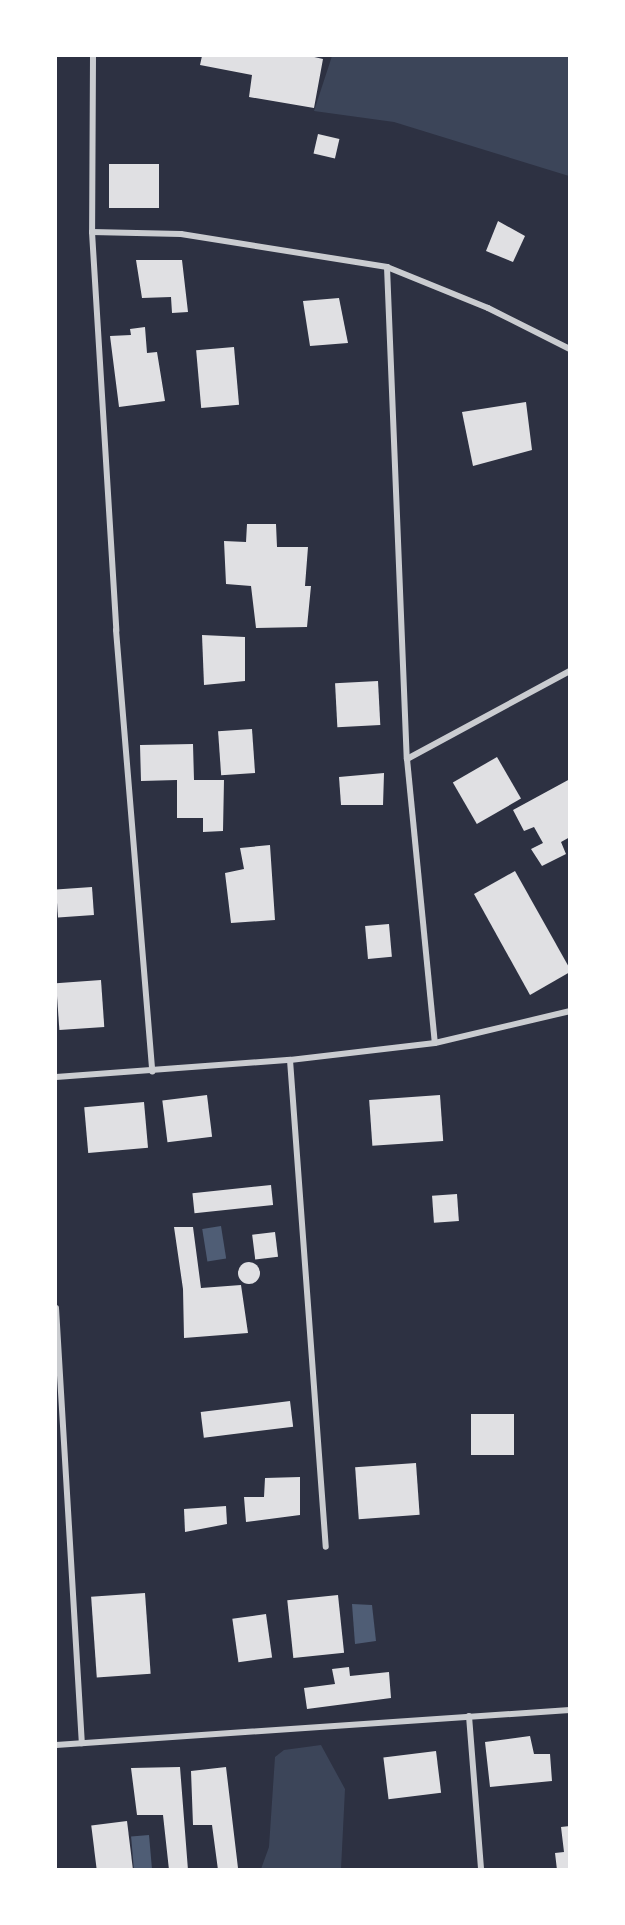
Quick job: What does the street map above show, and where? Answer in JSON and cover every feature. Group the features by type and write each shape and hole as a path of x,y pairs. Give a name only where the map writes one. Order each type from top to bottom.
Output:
{"street":[{"path":"93,56 92,232 116,630 152,1072"},
{"path":"92,232 181,234 387,267 488,308 570,349"},
{"path":"387,267 406,759 435,1043"},
{"path":"406,759 570,671"},
{"path":"56,1077 152,1072 290,1060 435,1043 570,1011"},
{"path":"290,1060 326,1547"},
{"path":"56,1308 82,1743"},
{"path":"56,1745 570,1710"},
{"path":"469,1716 481,1869"}],"shaded area":[{"path":"332,56 569,56 569,176 394,122 314,111"},
{"path":"221,1226 226,1259 207,1262 202,1229"},
{"path":"352,1604 372,1605 376,1641 355,1644"},
{"path":"321,1745 345,1789 341,1869 261,1869 269,1847 275,1757 284,1750"},
{"path":"149,1835 152,1869 134,1870 131,1837"}],"building":[{"path":"202,56 310,56 323,59 314,108 249,97 252,75 200,65"},
{"path":"318,134 339,139 335,158 314,153"},
{"path":"109,164 159,164 159,208 109,208"},
{"path":"498,221 525,236 513,262 486,251"},
{"path":"136,260 182,260 188,312 172,313 171,297 142,298"},
{"path":"339,298 348,343 310,346 303,301"},
{"path":"145,327 147,353 157,352 165,401 119,407 110,336 131,335 130,329"},
{"path":"234,347 239,405 201,408 196,350"},
{"path":"526,402 532,450 473,466 462,412"},
{"path":"247,524 276,524 277,547 308,547 305,586 311,586 307,627 256,628 251,586 226,584 224,541 246,542"},
{"path":"202,635 245,637 245,681 204,685"},
{"path":"378,681 380,725 337,727 335,683"},
{"path":"252,729 255,773 221,775 218,731"},
{"path":"193,744 194,780 224,780 223,831 203,832 203,818 177,818 177,780 141,781 140,745"},
{"path":"497,757 521,799 477,824 453,782"},
{"path":"384,773 383,805 341,805 339,777"},
{"path":"570,779 570,837 561,842 566,854 542,866 531,849 543,843 534,827 524,831 513,810"},
{"path":"270,845 275,920 231,923 225,873 244,869 240,848"},
{"path":"515,871 570,969 570,972 530,995 474,894"},
{"path":"92,887 94,915 58,917 56,890"},
{"path":"389,924 392,957 368,959 365,926"},
{"path":"101,980 104,1027 59,1030 56,983"},
{"path":"207,1095 212,1137 167,1142 162,1100"},
{"path":"440,1095 443,1141 372,1146 369,1100"},
{"path":"144,1102 148,1148 88,1153 84,1107"},
{"path":"271,1185 273,1205 195,1213 192,1193"},
{"path":"457,1194 459,1221 434,1223 432,1196"},
{"path":"174,1227 193,1227 201,1288 241,1285 248,1333 184,1338 183,1289"},
{"path":"275,1232 278,1257 255,1260 252,1235"},
{"path":"249,1262 257,1265 260,1273 257,1281 249,1284 241,1281 238,1273 241,1265"},
{"path":"290,1401 293,1427 204,1438 201,1412"},
{"path":"471,1414 514,1414 514,1455 471,1455"},
{"path":"416,1463 420,1515 359,1519 355,1467"},
{"path":"300,1477 300,1515 246,1522 244,1497 264,1497 265,1478"},
{"path":"226,1506 227,1524 185,1532 184,1509"},
{"path":"145,1593 151,1674 97,1678 91,1597"},
{"path":"338,1595 344,1653 293,1658 287,1600"},
{"path":"266,1614 272,1658 238,1662 232,1619"},
{"path":"349,1667 350,1676 389,1672 391,1698 307,1709 304,1688 335,1684 332,1669"},
{"path":"530,1736 534,1754 550,1754 552,1781 490,1787 485,1742"},
{"path":"436,1751 441,1793 389,1799 383,1757"},
{"path":"180,1767 188,1870 169,1870 163,1815 137,1815 131,1768"},
{"path":"226,1767 238,1868 218,1870 212,1825 193,1825 191,1771"},
{"path":"127,1821 133,1870 97,1870 91,1825"},
{"path":"570,1826 570,1870 557,1870 555,1853 564,1852 561,1827"}]}
